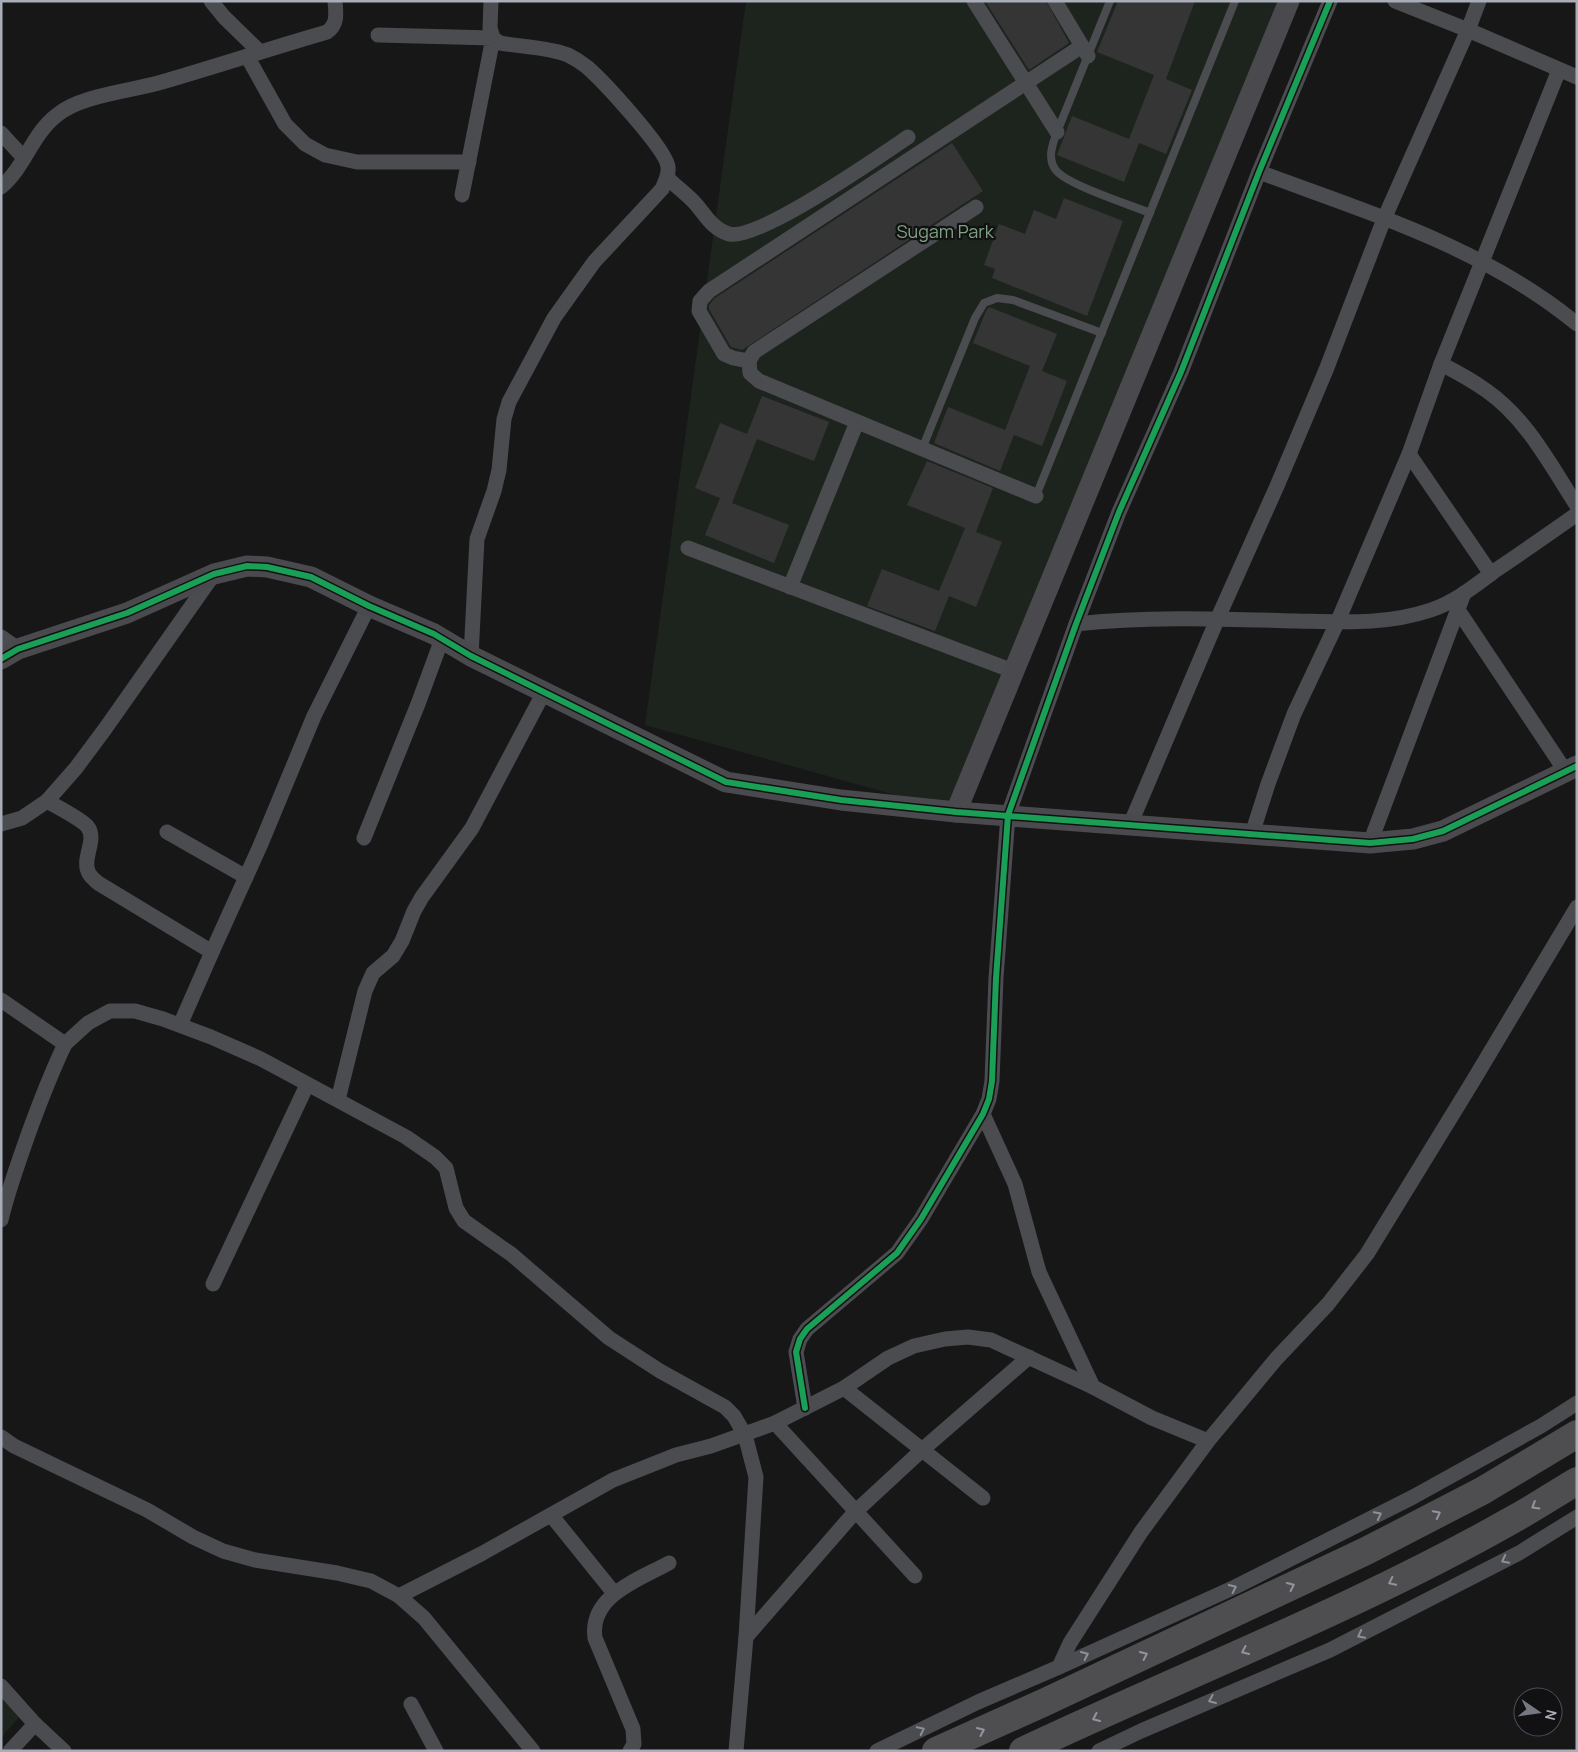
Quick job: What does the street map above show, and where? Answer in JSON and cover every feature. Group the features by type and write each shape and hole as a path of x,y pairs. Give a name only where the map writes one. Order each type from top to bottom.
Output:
{"highway":[{"path":"936,1751 1052,1699 1366,1551 1482,1491 1577,1434"},
{"path":"1023,1751 1298,1627 1412,1573 1512,1520 1577,1481"}],"street":[{"path":"211,1 253,54 285,124 305,144 325,154 357,162 469,162"},
{"path":"1,187 24,158 38,133 58,114 80,102 161,82 327,32 333,28 336,20 335,1"},
{"path":"462,195 493,38 490,28 491,1"},
{"path":"974,1 1057,132"},
{"path":"749,361 724,354 699,311 700,301 709,292 1026,83 1085,51 1055,1"},
{"path":"956,812 1289,1"},
{"path":"805,1408 796,1352 800,1339 806,1329 897,1253 921,1219 983,1114 989,1099 992,1081 996,978 1008,815 1076,624 1119,512 1181,372 1259,172 1330,1"},
{"path":"1395,1 1577,77"},
{"path":"1130,825 1217,620 1285,468 1326,370 1384,218 1480,1"},
{"path":"378,35 493,38 500,43 569,56 587,67 628,110 662,152 668,166 667,178 662,189 588,270 554,318 509,402 504,419 499,470 494,491 477,539 471,656"},
{"path":"1252,834 1294,714 1337,623 1409,454 1441,364 1559,70"},
{"path":"1,133 24,158"},
{"path":"667,178 693,201 713,226 729,234 743,234 846,180 908,136"},
{"path":"1259,172 1384,218 1483,261 1536,293 1577,324"},
{"path":"976,207 754,352 749,361 750,373 759,381 1036,496"},
{"path":"1441,364 1489,392 1513,414 1536,442 1577,506"},
{"path":"790,587 857,422"},
{"path":"1409,454 1491,574"},
{"path":"1076,624 1108,620 1337,623 1388,621 1432,609 1464,594 1577,514"},
{"path":"688,548 1013,671"},
{"path":"7,648 127,613 214,574 248,566 267,566 311,577 442,639 471,656 726,782 841,800 956,812 1370,843 1413,839 1442,831 1572,769 1458,610"},
{"path":"1,824 22,818 47,801 76,768 106,729 214,574"},
{"path":"1370,843 1464,594"},
{"path":"180,1026 314,716 369,606"},
{"path":"364,838 442,639"},
{"path":"338,1100 365,990 374,973 393,956 402,941 414,910 422,896 472,828 544,692"},
{"path":"47,801 86,825 90,832 86,864 88,873 98,883 212,952"},
{"path":"167,832 246,877"},
{"path":"1059,1667 1070,1643 1142,1532 1208,1441 1276,1359 1328,1304 1367,1254 1576,913"},
{"path":"1,1000 65,1044"},
{"path":"1,1220 6,1199 24,1148 51,1074 65,1044 88,1022 110,1011 135,1011 211,1037 261,1059 406,1137 435,1157 446,1168 456,1208 464,1221 512,1254 610,1338 660,1371 725,1407 734,1416 745,1435 754,1469 756,1492 736,1751"},
{"path":"213,1284 307,1085"},
{"path":"983,1114 1014,1184 1039,1272 1092,1387"},
{"path":"399,1596 481,1554 613,1480 676,1455 745,1435 775,1424 844,1388 888,1358 914,1346 945,1339 968,1337 991,1340 1092,1387 1152,1418 1208,1441"},
{"path":"746,1637 855,1512 922,1450 1029,1357"},
{"path":"844,1388 982,1498"},
{"path":"877,1751 978,1702 1234,1587 1500,1450 1577,1403"},
{"path":"775,1424 915,1576"},
{"path":"1,1437 14,1446 147,1510 193,1537 223,1551 255,1560 338,1573 370,1581 399,1596 424,1618 533,1751"},
{"path":"552,1515 614,1594"},
{"path":"1099,1751 1140,1731 1330,1650 1519,1553 1577,1517"},
{"path":"630,1751 634,1744 633,1729 595,1638 595,1619 602,1605 614,1594 669,1563"},
{"path":"1,1686 35,1724 64,1751"},
{"path":"411,1704 436,1751"},
{"path":"10,1751 35,1724"}],"lane":[{"path":"1110,1 1085,51 1051,152 1055,169 1067,180 1150,213"},
{"path":"1036,496 1235,1"},
{"path":"922,449 975,318 984,303 997,298 1013,300 1102,333"}],"green space":[{"name":"Sugam Park","path":"746,1 1289,1 956,812 645,725"},
{"path":"1,1697 19,1717 1,1738"}],"building":[{"path":"985,1 1046,1 1069,43 1029,70"},
{"path":"1118,1 1195,1 1166,79 1192,90 1166,154 1139,143 1124,182 1057,155 1072,116 1129,139 1154,75 1097,52"},
{"path":"952,143 983,191 742,350 731,347 709,309 709,305 715,298"},
{"path":"1064,198 1123,221 1087,316 992,278 995,269 984,265 999,224 1025,234 1034,210 1056,219"},
{"path":"989,307 1057,334 1042,371 1067,381 1042,446 1014,435 1000,471 934,443 948,407 1005,430 1030,366 973,343"},
{"path":"762,396 829,422 814,461 757,439 732,503 789,525 774,563 705,535 720,498 695,488 720,423 747,434"},
{"path":"927,461 993,488 976,532 1002,542 976,607 949,596 935,631 867,606 882,569 939,591 965,528 907,505"}],"cycle path":[{"path":"805,1408 796,1352 800,1339 807,1329 897,1253 921,1219 983,1114 989,1099 992,1081 996,978 1008,815 1076,624 1119,512 1181,372 1259,172 1330,1"},
{"path":"1,659 18,649 127,613 214,574 247,566 267,567 311,577 369,606 434,634 471,656 726,782 841,800 956,812 1370,843 1413,839 1443,831 1577,766"}]}
